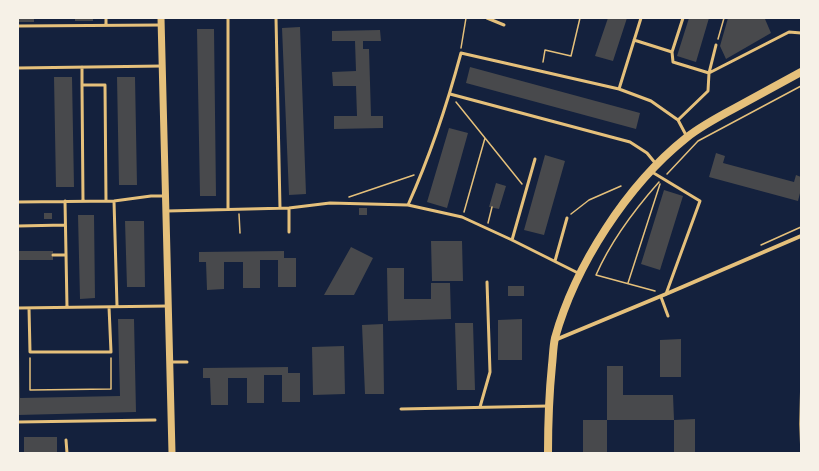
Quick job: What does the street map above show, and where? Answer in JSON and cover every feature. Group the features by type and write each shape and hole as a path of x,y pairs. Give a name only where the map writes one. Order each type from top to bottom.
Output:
{"main road":[{"path":"548,453 548,406 555,340 566,307 580,274 613,218 650,171 687,137 719,117 801,72"}],"street":[{"path":"161,21 172,453"},
{"path":"555,340 661,297 801,236"}],"lane":[{"path":"106,18 106,26"},
{"path":"228,18 228,209"},
{"path":"276,18 280,208"},
{"path":"487,18 504,26"},
{"path":"619,89 641,18"},
{"path":"683,18 672,52 673,62 709,73 789,32 801,33"},
{"path":"18,26 106,26 161,21"},
{"path":"634,40 672,52"},
{"path":"678,120 708,91 709,73 716,45"},
{"path":"408,205 422,172 450,94 461,53 619,89 651,101 678,120 687,137"},
{"path":"18,68 162,66"},
{"path":"82,68 83,201"},
{"path":"82,85 104,85 106,201"},
{"path":"450,94 630,142 647,153 657,164"},
{"path":"512,240 535,159"},
{"path":"650,171 700,201 666,294"},
{"path":"18,202 114,201 151,196 166,196"},
{"path":"65,201 67,307"},
{"path":"114,201 117,306"},
{"path":"166,211 239,208 289,208 330,203 408,205 462,217 580,274"},
{"path":"289,208 289,232"},
{"path":"555,261 567,218"},
{"path":"18,226 65,226"},
{"path":"53,255 66,255"},
{"path":"480,407 490,372 487,282"},
{"path":"661,297 668,316"},
{"path":"29,308 30,352 111,352 110,306"},
{"path":"18,308 168,306"},
{"path":"170,362 187,362"},
{"path":"400,408 548,406"},
{"path":"18,422 155,420"},
{"path":"66,440 67,453"}],"path":[{"path":"461,53 466,18"},
{"path":"542,62 545,50 571,56 580,18"},
{"path":"716,45 724,18"},
{"path":"666,294 596,275 601,262 640,203 698,141 801,86"},
{"path":"450,94 526,189"},
{"path":"462,217 485,138"},
{"path":"344,199 422,172"},
{"path":"628,284 662,179"},
{"path":"567,218 589,200 621,186"},
{"path":"486,228 492,207"},
{"path":"239,208 240,233"},
{"path":"30,352 30,390 111,389 111,352"},
{"path":"801,381 801,451"}],"building":[{"path":"18,18 34,18 34,22 18,22"},
{"path":"75,18 93,18 93,21 75,21"},
{"path":"608,18 627,18 613,61 595,56"},
{"path":"689,18 709,18 696,62 677,56"},
{"path":"728,18 765,19 771,33 726,59 720,46"},
{"path":"300,27 306,194 289,195 282,28"},
{"path":"197,29 214,29 216,196 200,196"},
{"path":"380,30 381,41 363,41 363,49 369,49 371,116 383,116 383,128 334,129 334,116 357,116 356,86 333,86 332,72 356,71 355,41 332,41 332,31"},
{"path":"470,67 640,113 636,129 466,83"},
{"path":"54,77 72,77 74,187 56,187"},
{"path":"117,77 135,77 137,185 119,185"},
{"path":"449,128 468,133 447,208 427,202"},
{"path":"716,153 725,156 723,163 794,182 796,175 801,177 801,189 798,201 709,177"},
{"path":"545,155 565,161 544,235 524,230"},
{"path":"496,183 506,186 499,209 489,207"},
{"path":"664,190 683,196 660,270 641,264"},
{"path":"359,208 367,208 367,215 359,215"},
{"path":"44,213 52,213 52,219 44,219"},
{"path":"78,215 94,215 95,298 80,299"},
{"path":"125,221 144,221 145,287 127,287"},
{"path":"431,241 462,241 463,281 432,281"},
{"path":"351,247 373,258 354,295 324,295"},
{"path":"18,251 53,251 53,260 18,260"},
{"path":"284,251 284,258 296,258 296,287 278,287 278,260 260,260 260,288 243,288 243,262 224,262 224,289 207,290 206,262 199,262 199,252"},
{"path":"387,268 404,268 404,299 431,299 431,283 450,283 451,319 388,321"},
{"path":"508,286 524,286 524,296 508,296"},
{"path":"118,319 134,319 136,412 18,415 18,350 20,398 120,396"},
{"path":"522,319 522,360 498,360 498,320"},
{"path":"455,323 473,323 475,390 457,390"},
{"path":"383,324 384,394 365,394 362,325"},
{"path":"681,339 681,377 660,377 660,340"},
{"path":"344,346 345,394 313,395 312,347"},
{"path":"607,366 623,366 623,395 673,395 674,420 607,420"},
{"path":"288,367 288,373 300,373 300,402 282,402 282,375 264,375 264,403 247,403 247,378 228,378 228,405 211,405 210,378 203,378 203,368"},
{"path":"695,419 695,453 674,453 674,420"},
{"path":"583,420 607,420 607,453 583,453"},
{"path":"24,437 57,437 57,453 24,453"}]}
